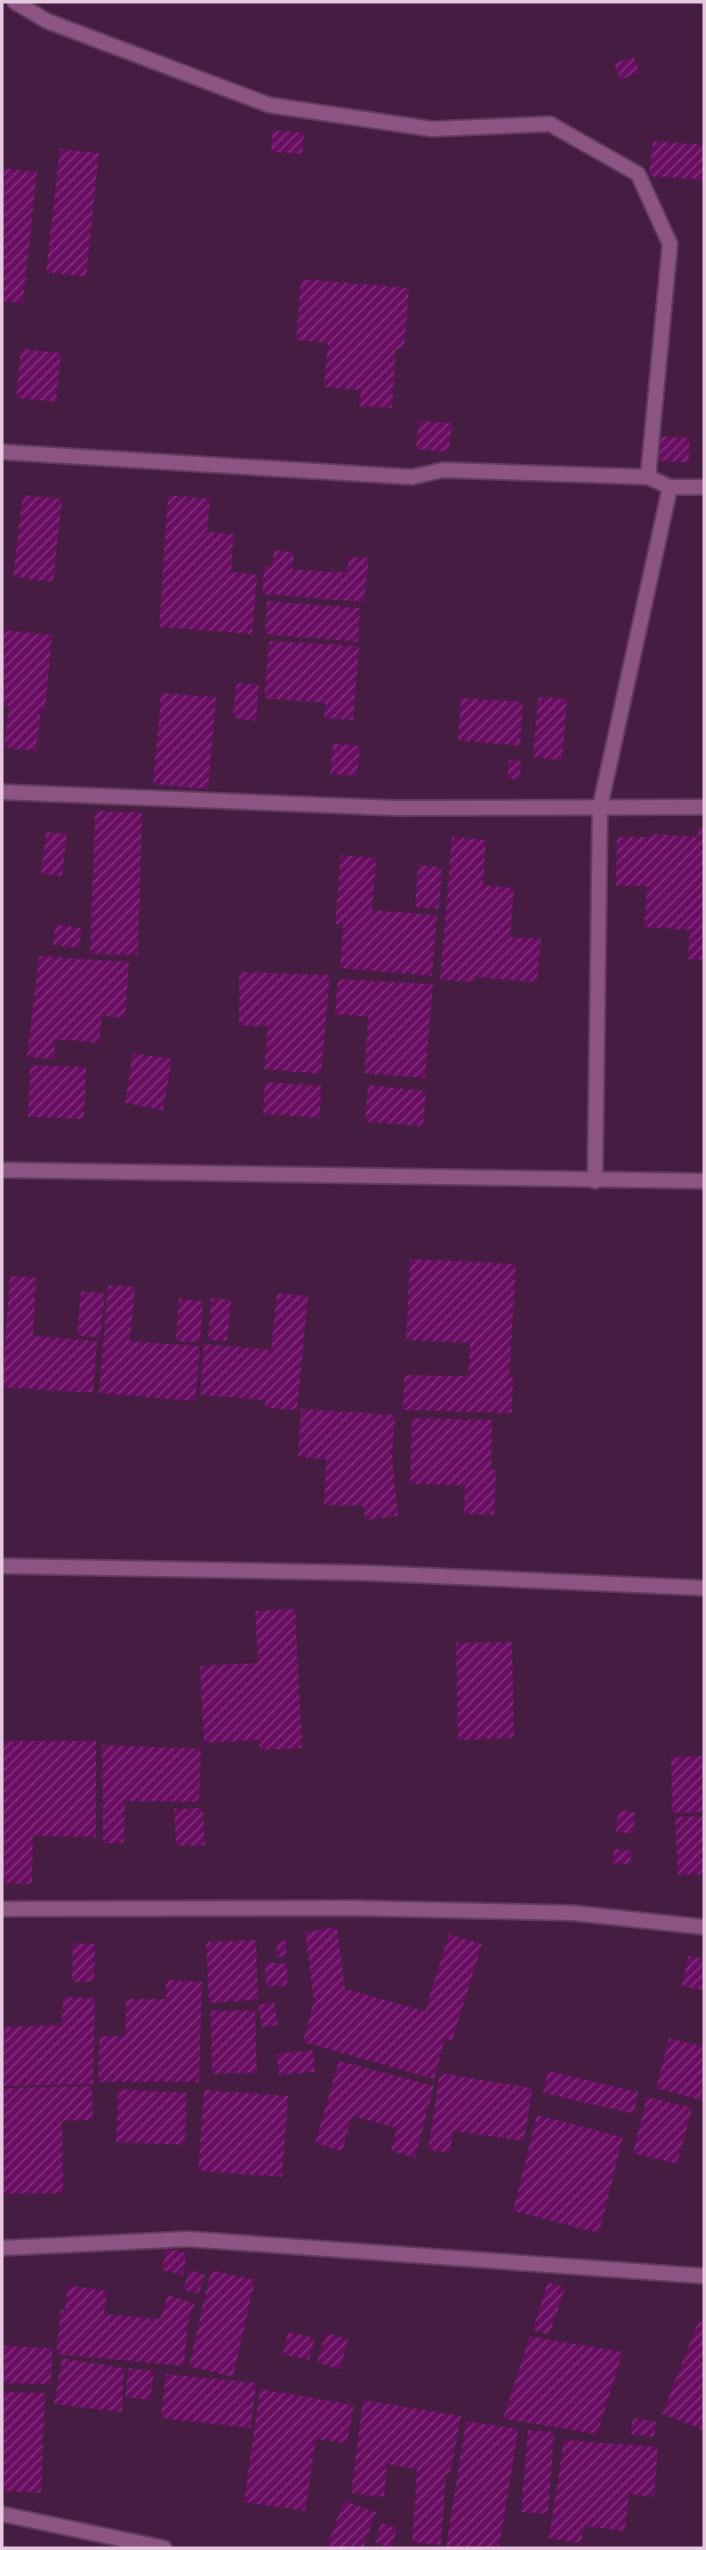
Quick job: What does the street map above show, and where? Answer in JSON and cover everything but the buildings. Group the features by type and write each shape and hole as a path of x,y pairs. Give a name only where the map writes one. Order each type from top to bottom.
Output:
{"street":[{"path":"15,2 47,21 269,105 432,129 550,124 638,174 670,244 648,477"},
{"path":"2,452 412,477 443,470 648,477 670,487 704,487"},
{"path":"595,1181 600,807 670,487"},
{"path":"2,792 394,808 704,807"},
{"path":"2,1170 704,1181"},
{"path":"2,1566 368,1573 704,1588"},
{"path":"2,1909 352,1908 573,1913 704,1927"},
{"path":"2,2248 188,2239 488,2262 651,2269 704,2276"},
{"path":"2,2514 164,2548"}]}
